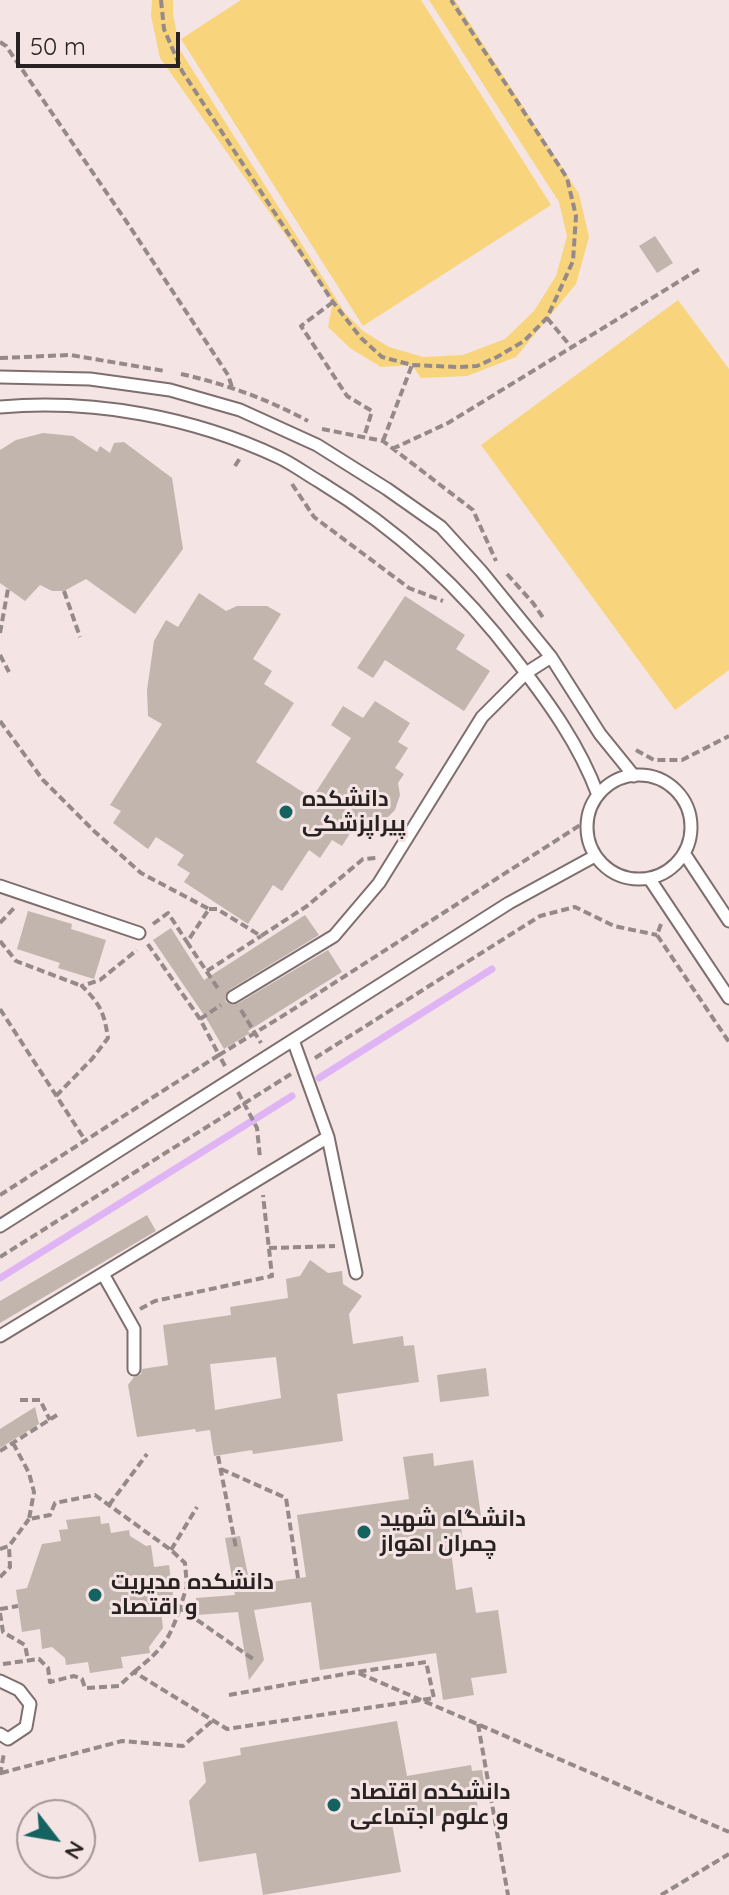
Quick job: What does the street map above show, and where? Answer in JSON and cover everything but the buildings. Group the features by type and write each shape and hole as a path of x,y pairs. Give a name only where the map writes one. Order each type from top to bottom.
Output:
{"lane":[{"path":"0,377 90,379 170,390 240,410 317,445 387,489 441,527 481,571 551,657 600,734 634,776"},
{"path":"0,407 35,404 120,410 208,430 280,458 359,506 435,567 491,627 548,702 587,764 598,795"},
{"path":"230,999 334,936 379,883 482,717 526,673 551,657"},
{"path":"634,776 658,779 673,788 684,802 690,819 690,837 684,853 672,867 657,876 640,879 622,877 606,869 588,841 590,809 598,795 610,784 634,776"},
{"path":"684,853 729,921"},
{"path":"0,1226 509,903 595,856"},
{"path":"649,878 729,998"},
{"path":"0,886 139,933"},
{"path":"293,1040 328,1137 356,1273"},
{"path":"0,1336 328,1137"},
{"path":"103,1274 134,1329 134,1369"},
{"path":"0,1681 19,1690 30,1704 26,1727 4,1736"}],"path":[{"path":"161,0 164,29 182,71 333,302 361,338 382,357 412,365 458,367 477,366 497,357 524,341 547,318 573,261 576,216 567,178 451,0"},
{"path":"0,42 6,46 135,234 228,375 232,387"},
{"path":"392,449 448,423 701,268"},
{"path":"333,302 301,326 347,396 372,411 364,437"},
{"path":"547,318 572,348"},
{"path":"383,441 412,365"},
{"path":"235,466 240,458 252,462"},
{"path":"286,476 314,517 409,588 443,600 451,610"},
{"path":"0,633 8,589"},
{"path":"64,591 80,637"},
{"path":"0,655 9,672"},
{"path":"0,721 43,780 141,873 209,909 217,909 261,936"},
{"path":"0,1195 588,820"},
{"path":"207,971 307,906 363,859 396,856"},
{"path":"657,935 668,906"},
{"path":"0,1257 540,916 575,907 614,926 657,935 729,1042"},
{"path":"187,942 209,909"},
{"path":"139,933 168,913 269,1055"},
{"path":"0,941 16,961 82,986 97,1001 105,1017 108,1038 56,1096"},
{"path":"82,986 100,980 146,942 200,1019 257,1128 272,1276 155,1301 127,1316"},
{"path":"200,1019 230,999"},
{"path":"0,1009 85,1140"},
{"path":"269,1248 350,1246"},
{"path":"20,1400 40,1400 50,1420"},
{"path":"0,1451 57,1415"},
{"path":"0,1549 9,1546 29,1519 34,1492 29,1473 13,1443"},
{"path":"109,1505 147,1454"},
{"path":"218,1456 236,1548"},
{"path":"221,1469 286,1498 298,1578"},
{"path":"0,1664 39,1659 48,1668 50,1682 74,1676 82,1679 85,1688 119,1686 157,1653 171,1635 187,1586 185,1563 95,1495 55,1503 50,1515 29,1519"},
{"path":"171,1550 197,1507"},
{"path":"0,1577 10,1567 9,1546"},
{"path":"18,1606 0,1611 3,1632 25,1645 28,1660"},
{"path":"180,1608 253,1659"},
{"path":"134,1672 227,1729 434,1698 426,1662 229,1695"},
{"path":"356,1672 729,1832"},
{"path":"4,1736 0,1774 122,1741 183,1746 212,1720"},
{"path":"478,1724 508,1895"},
{"path":"661,1895 729,1854"}],"shaded area":[{"path":"152,0 173,0 180,50 345,313 363,331 389,347 423,357 463,355 505,339 534,311 556,276 567,236 559,202 429,0 455,0 579,194 589,237 576,284 516,357 467,376 421,378 412,365 381,367 350,348 328,327 333,302 160,58 151,16"},
{"path":"241,0 421,0 551,205 363,326 181,39"},
{"path":"678,300 729,369 729,670 675,710 481,445"}],"waterway":[{"path":"319,1078 492,969"},
{"path":"0,1278 292,1096"}],"place":[{"name":"دانشکده پیراپزشکی","path":"286,812"},
{"name":"دانشگاه شهید چمران اهواز","path":"364,1532"},
{"name":"دانشکده مدیریت و اقتصاد","path":"95,1595"},
{"name":"دانشکده اقتصاد و علوم اجتماعی","path":"334,1805"}]}
